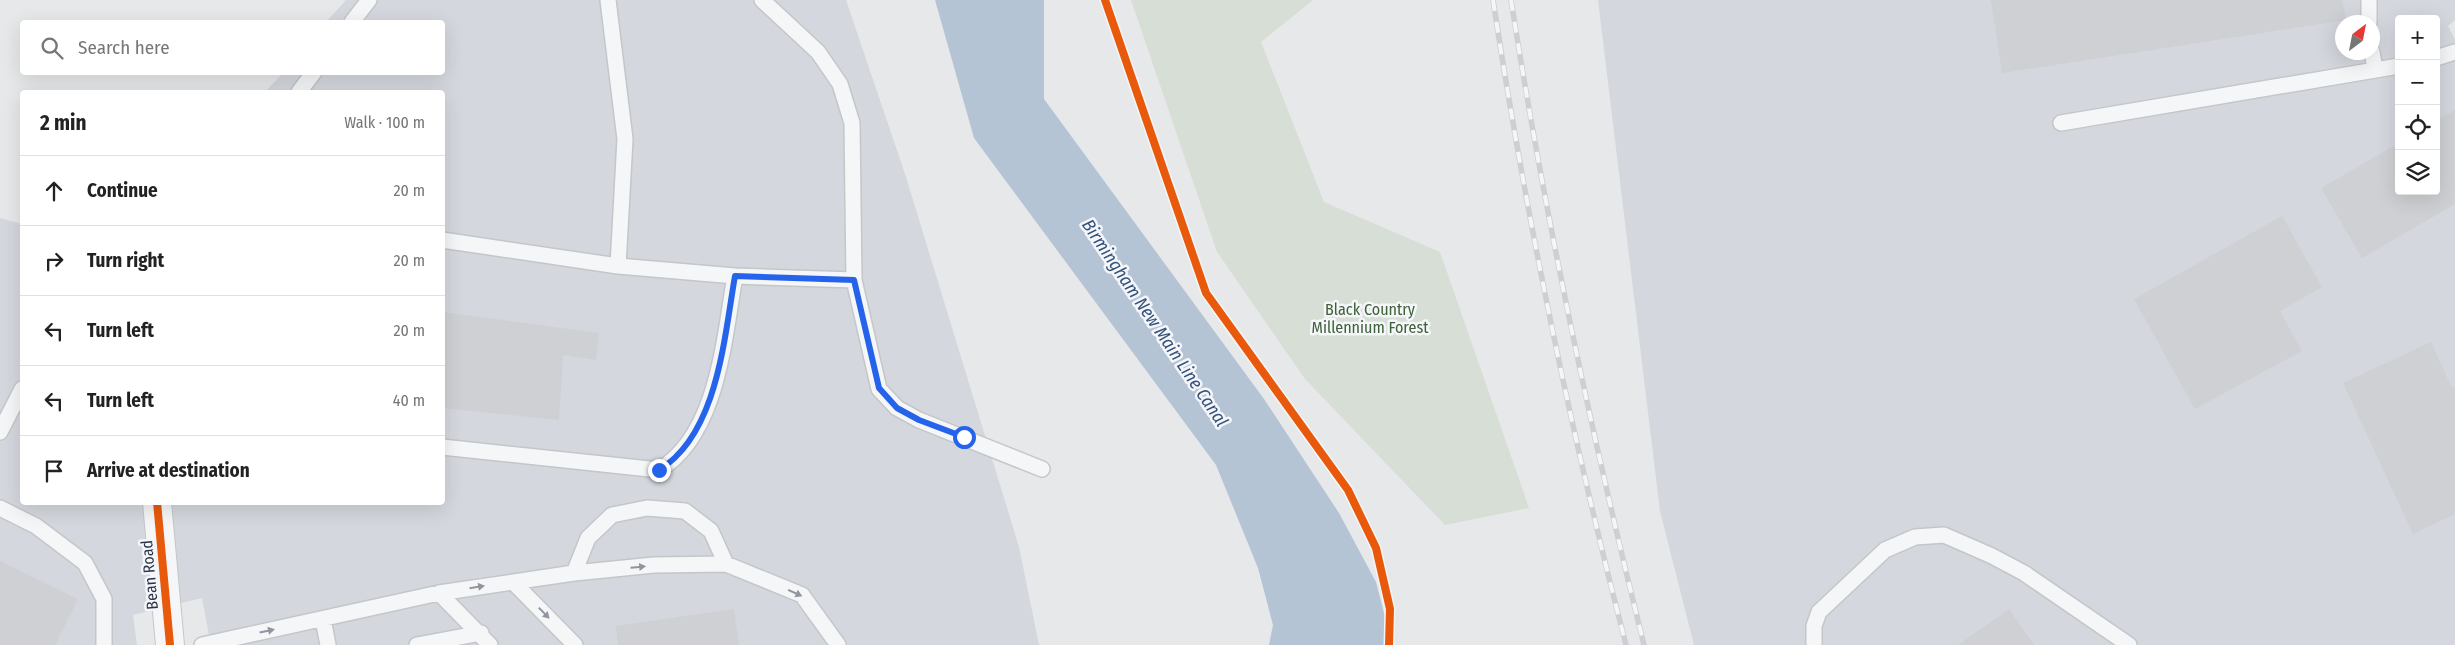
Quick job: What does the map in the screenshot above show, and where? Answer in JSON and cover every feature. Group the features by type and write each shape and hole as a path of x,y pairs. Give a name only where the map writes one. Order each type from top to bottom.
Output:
{"street":[{"name":"Bean Road","path":"157,505 170,645"}],"lane":[{"path":"353,20 368,0"},
{"path":"608,0 625,139 618,266"},
{"path":"762,0 818,52 840,84 852,122 854,280 879,388 897,408 919,420 1042,469"},
{"path":"2369,15 2370,0"},
{"path":"2440,57 2455,52"},
{"path":"2373,60 2375,70"},
{"path":"2061,123 2395,67"},
{"path":"301,90 312,75"},
{"path":"445,240 618,266 735,276 854,280"},
{"path":"445,447 659,470 673,462 705,415 713,394 735,276"},
{"path":"0,432 20,393"},
{"path":"0,508 36,526 85,563 104,598 104,645"},
{"path":"574,573 588,538 612,516 647,508 685,511 711,530 726,564"},
{"path":"1814,645 1814,626 1820,612 1885,550 1915,537 1944,535 1992,556 2024,573 2129,645"},
{"path":"202,645 439,593 574,573 654,565 726,564 802,595 838,645"},
{"path":"514,582 575,645"},
{"path":"439,593 485,639"},
{"path":"323,619 328,645"},
{"path":"416,645 485,639"}],"shaded area":[{"path":"346,0 846,0 906,177 1019,547 1039,645 211,645 202,598 133,615 137,645 0,645 0,218 20,223 20,505 445,505 445,90 267,90 281,75 445,75 445,20 328,20"},
{"path":"1598,0 2455,0 2455,20 2448,26 2455,39 2455,645 1694,645 1660,511"}],"green space":[{"name":"Black Country Millennium Forest","path":"1131,0 1313,0 1261,42 1324,202 1440,252 1529,508 1445,525 1305,379 1217,252"}],"water":[{"name":"Birmingham New Main Line Canal","path":"935,0 1044,0 1044,99 1264,399 1339,513 1376,582 1386,621 1385,645 1269,645 1273,625 1258,568 1216,465 974,138"}],"building":[{"path":"1991,0 2342,0 2345,15 2335,15 2335,22 2002,73"},
{"path":"2455,110 2455,204 2362,258 2321,188 2395,145 2395,195 2440,195 2440,119"},
{"path":"2282,216 2322,287 2280,311 2302,351 2195,409 2134,299"},
{"path":"445,312 599,333 596,360 563,355 559,420 445,408"},
{"path":"2431,342 2452,388 2455,387 2455,514 2413,534 2343,383"},
{"path":"0,561 78,599 55,645 0,645"},
{"path":"734,609 739,645 618,645 616,626"},
{"path":"2009,609 2034,645 1958,645"}],"railway":[{"path":"1493,0 1520,163 1551,324 1568,405 1626,645"},
{"path":"1511,0 1524,81 1570,324 1644,645"}],"cycle path":[{"path":"1105,0 1206,293 1348,490 1376,548 1390,609 1389,645"},
{"path":"157,505 170,645"}],"route":[{"path":"659,470 673,462 705,415 713,394 735,276 854,280 879,388 897,408 919,420 964,437"}]}
